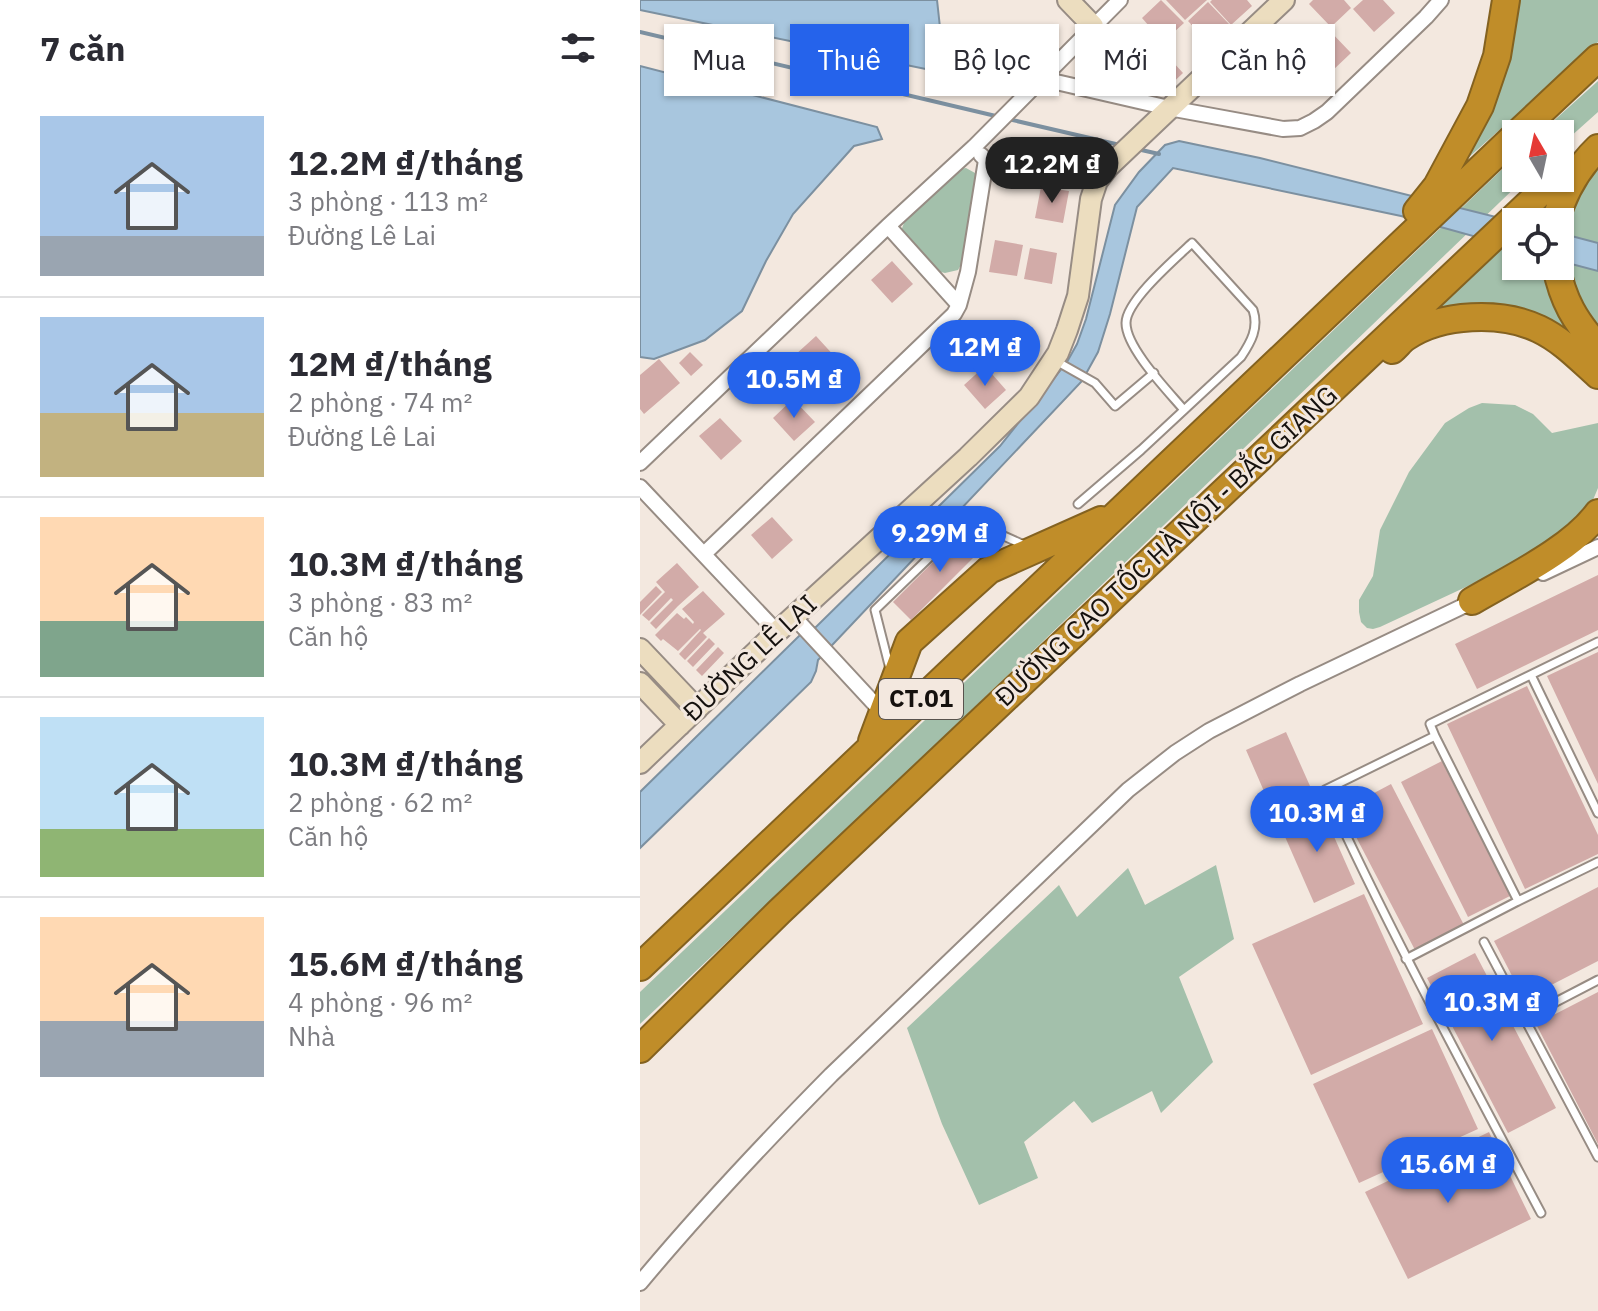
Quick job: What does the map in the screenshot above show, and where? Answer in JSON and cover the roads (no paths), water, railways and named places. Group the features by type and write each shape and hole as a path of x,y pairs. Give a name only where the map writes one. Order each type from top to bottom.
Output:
{"highway":[{"path":"1203,431 1249,370 1423,205 1437,186 1480,106 1497,56 1506,0"},
{"name":"CT.01","path":"1533,120 1598,58"},
{"path":"1574,161 1598,138"},
{"path":"1559,208 1578,170 1598,148"},
{"name":"CT.01","path":"640,967 1502,149"},
{"name":"ĐƯỜNG CAO TỐC HÀ NỘI - BẮC GIANG","path":"640,1049 779,912 1541,192"},
{"path":"1560,280 1566,302 1596,368"},
{"path":"1115,595 1173,558 1406,337 1421,329 1471,317 1505,318 1538,328 1596,368"},
{"path":"1472,601 1577,535 1598,513"},
{"path":"869,749 909,642 989,570 1116,514"}],"street":[{"path":"1068,0 1091,24"},
{"path":"1095,24 1120,0"},
{"path":"986,160 1102,174 1284,0"},
{"path":"1059,83 1169,108 1292,130 1327,112 1441,0"},
{"path":"1059,62 1075,45"},
{"path":"640,463 1025,96"},
{"path":"704,554 947,322 959,305 968,272 986,160 979,142"},
{"name":"ĐƯỜNG LÊ LAI","path":"640,763 1029,397 1055,361 1067,330 1078,296 1091,199 1102,174"},
{"path":"888,226 959,305"},
{"path":"640,487 777,632"},
{"path":"640,1283 705,1206 831,1075 1128,790 1175,753 1209,731 1300,684 1472,601 1598,547"},
{"path":"794,617 882,712"},
{"path":"640,649 697,709"},
{"path":"640,683 680,725"}],"lane":[{"path":"1078,504 1184,410 1241,357 1250,343 1256,319 1253,310 1192,243 1140,295 1130,309 1126,323 1131,345 1184,410"},
{"path":"1055,361 1095,383 1115,406 1154,373"},
{"path":"893,683 875,610 963,525 986,528 1034,549"},
{"path":"1518,901 1430,724 1598,642"},
{"path":"1531,675 1598,813"},
{"path":"1435,736 1325,790 1406,959 1541,1213"},
{"path":"1406,959 1598,862"},
{"path":"1484,942 1598,1157"},
{"path":"1525,1018 1598,980"}],"water":[{"path":"640,0 937,0 940,24 925,24 925,69 909,66 909,24 790,24 790,41 774,38 774,24 708,24 640,10"},
{"path":"640,66 664,72 664,96 757,96 877,127 882,139 854,146 793,214 742,311 705,340 654,359 640,357"},
{"path":"1179,141 1260,158 1502,218 1502,244 1401,216 1173,168 1137,207 1098,352 1082,381 818,660 811,682 640,848 640,792 800,635 816,627 1000,446 1067,362 1086,319 1115,205 1139,172 1165,145"},
{"path":"1574,237 1598,243 1598,271 1574,265"}],"waterway":[{"path":"640,32 1000,117"},
{"path":"1008,119 1120,145"},
{"path":"1137,149 1159,154"}]}
